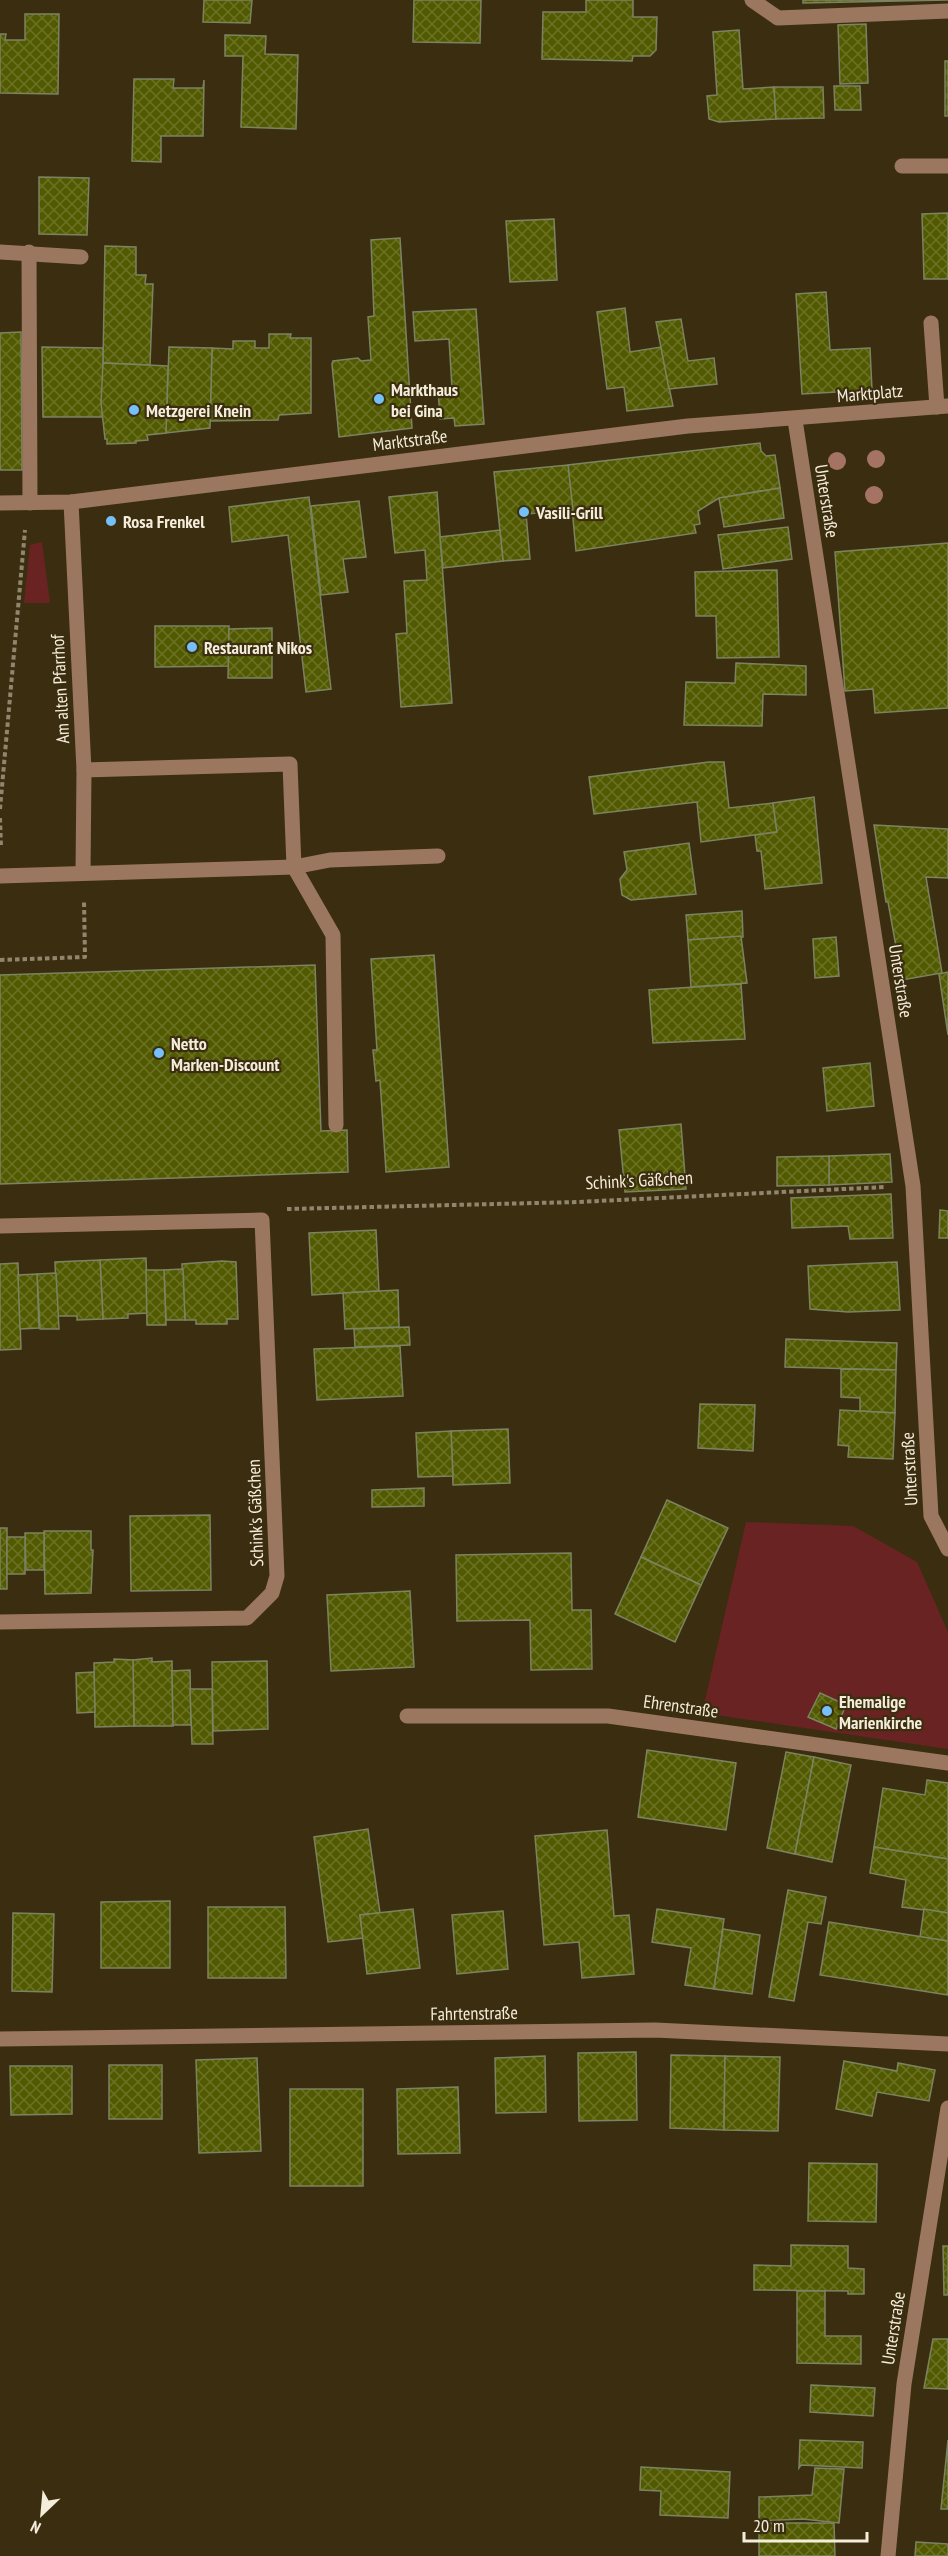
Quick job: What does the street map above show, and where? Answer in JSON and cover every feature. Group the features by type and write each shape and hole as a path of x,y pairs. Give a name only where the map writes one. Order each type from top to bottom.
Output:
{"street":[{"path":"752,0 778,18 948,11"},
{"path":"903,166 948,165"},
{"path":"0,252 81,257"},
{"path":"29,252 30,503"},
{"path":"931,323 943,407"},
{"name":"Marktplatz","path":"795,420 943,407"},
{"name":"Marktstraße","path":"0,503 71,502 688,426 795,420"},
{"name":"Unterstraße","path":"795,420 913,1186 931,1516 948,1549"},
{"name":"Am alten Pfarrhof","path":"71,502 84,770 83,873"},
{"path":"84,770 290,764 294,867 333,935 336,1125"},
{"path":"0,876 294,867 330,860 438,856"},
{"path":"0,1226 262,1220"},
{"name":"Schink's Gäßchen","path":"0,1622 247,1618 272,1593 277,1576 262,1220"},
{"name":"Ehrenstraße","path":"407,1716 608,1716 948,1763"},
{"name":"Fahrtenstraße","path":"0,2039 655,2030 948,2044"},
{"name":"Unterstraße","path":"888,2556 904,2384 948,2108"}],"path":[{"path":"0,809 23,541 30,503"},
{"path":"0,960 85,957 83,873"},
{"name":"Schink's Gäßchen","path":"262,1220 275,1209 578,1202 913,1186"}],"shaded area":[{"path":"42,542 50,603 24,603 30,545"},
{"path":"746,1522 853,1526 917,1562 948,1632 948,1749 702,1713"}],"building":[{"path":"204,0 252,0 250,23 203,22"},
{"path":"414,0 481,0 480,43 413,42"},
{"path":"586,0 633,0 633,17 657,17 656,50 650,56 633,56 632,61 542,59 543,12 586,12"},
{"path":"803,0 948,0 803,3"},
{"path":"25,14 59,14 58,94 0,93 0,34 6,34 5,40 25,40"},
{"path":"866,24 868,83 840,84 838,25"},
{"path":"739,30 743,89 774,87 776,119 719,122 709,119 707,96 717,95 713,32"},
{"path":"225,35 266,36 265,54 298,55 296,129 241,127 243,56 225,56"},
{"path":"945,61 948,61 948,116 945,116"},
{"path":"134,79 174,79 173,88 203,88 204,80 203,136 161,136 161,162 132,161"},
{"path":"834,86 860,86 861,110 835,110"},
{"path":"774,87 823,87 824,118 776,119"},
{"path":"39,177 89,178 87,235 39,234"},
{"path":"948,213 948,279 924,279 922,214"},
{"path":"554,219 557,280 510,282 506,221"},
{"path":"400,238 412,428 339,437 332,364 333,361 358,358 361,361 371,360 368,317 374,316 371,240"},
{"path":"105,246 136,247 136,275 146,275 145,284 153,284 150,365 103,363"},
{"path":"826,292 830,350 870,348 872,390 802,394 796,294"},
{"path":"625,308 630,352 661,347 673,406 627,411 624,387 607,389 597,312"},
{"path":"476,309 484,424 455,426 454,418 440,419 438,389 452,388 449,339 415,341 413,312"},
{"path":"681,319 688,361 714,358 717,384 669,389 656,322"},
{"path":"21,332 22,470 0,470 0,333"},
{"path":"269,334 291,334 290,338 311,338 311,413 279,415 278,420 210,421 212,348 233,349 233,341 255,341 255,348 269,348"},
{"path":"42,347 103,348 103,417 43,417"},
{"path":"169,347 212,348 210,428 166,433"},
{"name":"Metzgerei Knein","path":"103,363 168,366 166,433 147,435 148,440 136,441 136,443 107,444 101,403"},
{"path":"760,443 761,451 766,456 775,455 780,488 719,498 698,511 700,524 694,525 696,533 576,551 568,465"},
{"name":"Vasili-Grill","path":"568,465 573,510 526,514 530,559 503,561 494,472"},
{"path":"780,488 784,518 724,527 719,498"},
{"path":"437,492 452,703 401,707 396,634 407,633 404,581 427,580 425,550 395,553 389,497"},
{"path":"309,497 331,689 306,692 288,535 232,542 229,507"},
{"path":"359,501 366,557 343,559 348,592 321,595 311,506"},
{"path":"788,527 792,559 723,569 718,535"},
{"path":"500,530 503,561 443,568 440,537"},
{"path":"948,543 948,708 875,713 873,689 845,691 835,552"},
{"path":"777,570 779,657 717,658 716,616 696,616 695,572"},
{"name":"Restaurant Nikos","path":"155,626 229,626 229,666 155,667"},
{"path":"272,628 272,678 228,678 229,629"},
{"path":"736,663 806,666 806,695 763,694 762,726 684,725 686,682 735,683"},
{"path":"724,762 729,808 773,803 777,832 701,842 697,802 594,814 589,777"},
{"path":"814,797 822,883 765,889 761,851 757,851 755,835 777,832 773,803"},
{"path":"874,825 948,829 948,878 926,877 942,973 902,980 888,902 886,902"},
{"path":"689,843 696,894 631,900 622,895 620,879 627,870 624,852"},
{"path":"742,911 743,937 688,940 686,915"},
{"path":"741,936 747,983 691,987 688,940"},
{"path":"836,937 839,976 815,978 813,939"},
{"path":"434,955 449,1167 386,1172 380,1080 376,1081 373,1050 377,1050 371,959"},
{"name":"Netto Marken-Discount","path":"315,965 321,1131 347,1130 348,1172 0,1184 0,975"},
{"path":"948,972 948,1035 939,974"},
{"path":"741,984 745,1039 653,1043 649,990"},
{"path":"870,1063 874,1106 827,1111 823,1068"},
{"path":"681,1124 686,1189 625,1192 619,1130"},
{"path":"890,1154 892,1182 829,1185 829,1156"},
{"path":"829,1156 829,1185 777,1186 777,1157"},
{"path":"891,1194 893,1238 850,1239 848,1226 792,1228 791,1198"},
{"path":"940,1210 948,1211 948,1238 939,1238"},
{"path":"376,1230 379,1291 312,1295 309,1233"},
{"path":"146,1258 148,1313 128,1314 128,1318 103,1319 100,1260"},
{"path":"100,1260 103,1319 77,1320 77,1316 57,1316 55,1262"},
{"path":"236,1262 238,1319 227,1319 227,1324 196,1324 196,1320 185,1320 182,1264"},
{"path":"897,1262 900,1310 848,1312 810,1309 808,1266"},
{"path":"18,1263 21,1349 0,1350 0,1264"},
{"path":"183,1269 185,1320 166,1320 164,1270"},
{"path":"146,1270 164,1270 166,1325 147,1325"},
{"path":"56,1273 59,1329 40,1329 37,1274"},
{"path":"37,1274 39,1328 20,1329 18,1275"},
{"path":"398,1290 399,1327 345,1329 343,1293"},
{"path":"409,1327 410,1345 355,1347 354,1329"},
{"path":"786,1339 897,1343 896,1370 785,1367"},
{"path":"400,1346 403,1396 317,1400 314,1349"},
{"path":"841,1369 896,1370 895,1413 860,1411 860,1398 841,1397"},
{"path":"700,1404 755,1405 753,1451 698,1448"},
{"path":"840,1410 895,1413 893,1459 848,1457 849,1446 838,1445"},
{"path":"508,1429 510,1483 453,1485 451,1431"},
{"path":"451,1431 453,1476 418,1477 416,1433"},
{"path":"424,1488 424,1506 372,1507 372,1490"},
{"path":"667,1500 728,1528 701,1585 641,1557"},
{"path":"210,1515 211,1590 131,1591 130,1516"},
{"path":"0,1528 7,1528 7,1589 0,1589"},
{"path":"44,1531 91,1531 91,1550 93,1550 91,1593 45,1594"},
{"path":"25,1533 44,1533 44,1570 26,1570"},
{"path":"7,1537 25,1537 25,1574 7,1574"},
{"path":"571,1553 572,1610 591,1610 592,1669 531,1670 530,1620 457,1621 456,1555"},
{"path":"641,1557 701,1585 675,1642 615,1614"},
{"path":"410,1591 414,1667 331,1671 327,1595"},
{"path":"152,1658 152,1662 172,1661 173,1726 134,1726 133,1660"},
{"path":"114,1659 133,1660 134,1726 95,1727 94,1663 114,1662"},
{"path":"267,1661 268,1729 213,1731 212,1662"},
{"path":"190,1670 191,1725 173,1725 172,1671"},
{"path":"94,1672 95,1712 77,1713 76,1673"},
{"path":"190,1689 212,1689 213,1744 192,1744"},
{"name":"Ehemalige Marienkirche","path":"820,1693 846,1705 836,1729 808,1717"},
{"path":"647,1750 736,1763 726,1830 638,1817"},
{"path":"786,1752 814,1757 795,1854 767,1848"},
{"path":"814,1757 851,1765 832,1862 795,1854"},
{"path":"927,1780 948,1783 948,1859 874,1847 883,1788 925,1795"},
{"path":"368,1829 380,1913 360,1915 363,1938 328,1942 314,1837"},
{"path":"607,1830 614,1916 629,1915 634,1974 582,1978 579,1942 544,1945 535,1836"},
{"path":"874,1847 948,1859 948,1913 902,1907 906,1880 870,1873"},
{"path":"788,1890 826,1897 821,1924 808,1922 794,2001 769,1997"},
{"path":"170,1901 170,1968 101,1968 101,1902"},
{"path":"208,1907 285,1907 286,1978 208,1978"},
{"path":"413,1909 420,1968 367,1974 360,1915"},
{"path":"657,1909 724,1919 714,1989 685,1985 691,1948 652,1942"},
{"path":"924,1909 948,1913 948,1941 920,1937"},
{"path":"503,1911 508,1969 457,1974 452,1915"},
{"path":"13,1913 54,1914 52,1992 12,1991"},
{"path":"829,1922 948,1941 948,1995 820,1975"},
{"path":"723,1929 760,1935 752,1994 714,1989"},
{"path":"636,2052 637,2120 579,2121 578,2053"},
{"path":"671,2055 725,2056 724,2130 670,2128"},
{"path":"545,2056 546,2112 496,2113 495,2058"},
{"path":"725,2056 780,2057 778,2131 724,2130"},
{"path":"257,2058 261,2151 199,2153 196,2060"},
{"path":"844,2061 897,2071 898,2063 935,2070 929,2101 877,2092 872,2116 836,2109"},
{"path":"109,2065 162,2065 162,2119 109,2119"},
{"path":"10,2066 72,2066 72,2114 11,2115"},
{"path":"458,2087 460,2153 398,2154 397,2089"},
{"path":"290,2089 363,2089 363,2186 290,2186"},
{"path":"809,2163 877,2164 876,2222 808,2221"},
{"path":"791,2245 848,2246 848,2268 864,2269 864,2294 848,2294 848,2291 754,2290 754,2265 791,2266"},
{"path":"943,2246 948,2246 948,2295 944,2295"},
{"path":"797,2291 825,2291 825,2336 861,2336 861,2364 797,2363"},
{"path":"933,2339 948,2339 948,2389 924,2388"},
{"path":"811,2385 875,2388 873,2416 810,2412"},
{"path":"800,2440 863,2442 862,2468 801,2465 799,2468"},
{"path":"948,2440 948,2509 941,2509"},
{"path":"641,2467 730,2472 728,2518 660,2515 661,2491 640,2490"},
{"path":"815,2468 844,2469 839,2523 803,2519 759,2521 759,2497 812,2495"},
{"path":"759,2523 834,2523 835,2556 759,2556"},
{"path":"916,2542 948,2544 948,2556 915,2556"}],"place":[{"name":"Markthaus bei Gina","path":"379,399"},
{"name":"Metzgerei Knein","path":"134,410"},
{"name":"Vasili-Grill","path":"524,512"},
{"name":"Rosa Frenkel","path":"111,521"},
{"name":"Restaurant Nikos","path":"192,647"},
{"name":"Netto Marken-Discount","path":"159,1053"},
{"name":"Ehemalige Marienkirche","path":"827,1711"}]}
